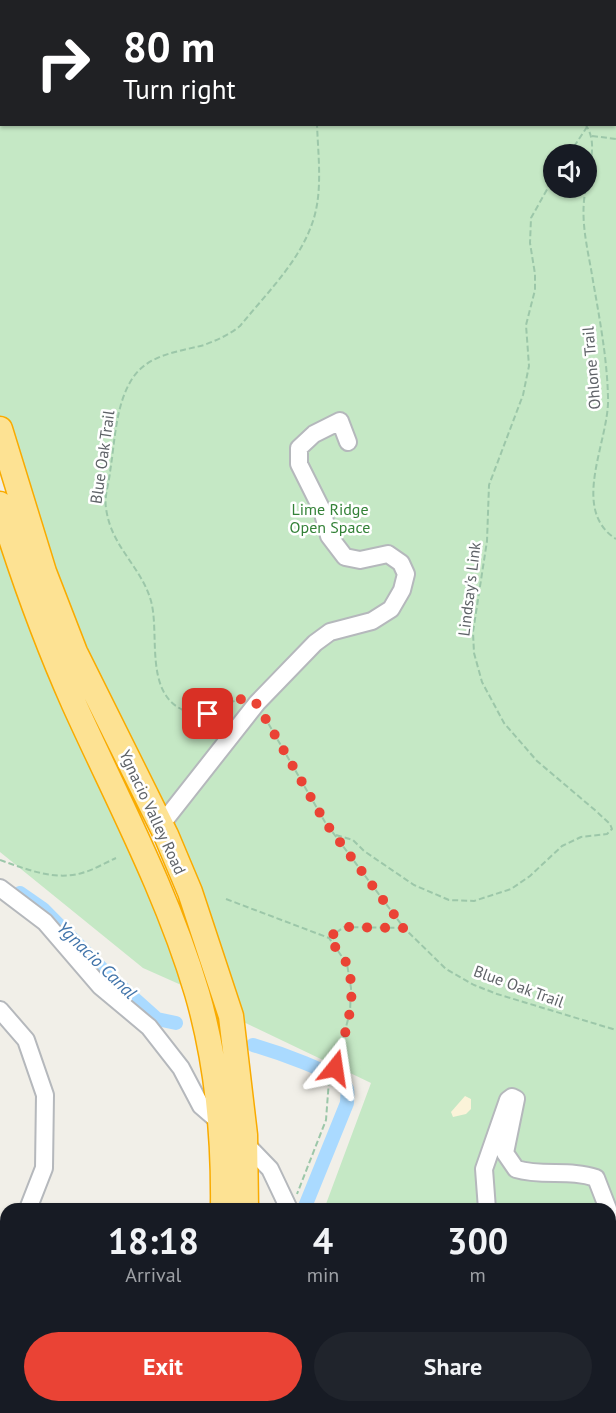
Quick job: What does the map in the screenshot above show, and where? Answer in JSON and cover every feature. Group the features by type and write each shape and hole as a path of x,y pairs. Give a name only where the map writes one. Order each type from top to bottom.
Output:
{"highway":[{"name":"Ygnacio Valley Road","path":"0,429 44,572 75,652 161,825 190,892 231,1016 245,1143 246,1203"},
{"name":"Ygnacio Valley Road","path":"0,504 43,629 79,714 165,902 197,992 207,1034 219,1121 223,1203"}],"street":[{"path":"161,825 257,704 315,642 330,632 372,621 391,609 402,590 406,574 401,563 388,554 360,560 345,557 336,547 329,536 322,510 299,464 299,448 314,434 340,421 348,442"},
{"path":"0,888 45,922 100,986 149,1028 181,1068 201,1106 245,1143 270,1169 291,1203"},
{"path":"0,1010 26,1040 45,1095 44,1168 30,1203"},
{"path":"487,1203 484,1169 508,1100 512,1097 516,1100 505,1153 516,1169 530,1174 584,1174 596,1179 606,1203"}],"path":[{"name":"Blue Oak Trail","path":"316,126 318,190 314,219 304,242 240,326 229,335 203,345 171,352 145,365 132,379 120,407 105,505 108,524 141,578 151,603 157,673 171,701 182,710 208,714 246,697 257,704 325,822 354,863 404,928 447,969 474,986 616,1030"},
{"path":"574,144 585,126"},
{"path":"586,126 592,144"},
{"path":"591,136 616,139"},
{"name":"Lindsay's Link","path":"336,835 352,840 364,851 414,885 449,900 474,901 511,889 531,876 561,846 580,837 607,834 612,829 610,824 596,811 537,761 504,723 482,682 474,653 473,632 488,541 489,485 523,395 529,366 526,325 535,290 530,243 531,218 543,197"},
{"name":"Ohlone Trail","path":"585,198 583,220 601,333 608,397 607,419 592,489 600,522 616,539"},
{"path":"0,860 40,873 66,876 82,873 116,858"},
{"path":"226,899 328,938 347,964 351,988 350,1012 335,1068 329,1080 326,1120 293,1203"},
{"path":"328,938 344,927 404,928"}],"green space":[{"name":"Lime Ridge Open Space","path":"0,126 616,126 616,1203 326,1203 371,1083 231,1016 75,652 0,429"},
{"path":"0,504 197,992 143,968 0,852"}],"sand":[{"path":"465,1096 471,1099 471,1109 466,1114 453,1117 451,1112"}],"waterway":[{"name":"Ygnacio Canal","path":"20,893 43,909 109,976 157,1019 176,1023"},
{"name":"Ygnacio Canal","path":"253,1045 320,1069 333,1076 347,1089 347,1103 306,1203"}],"route":[{"path":"208,714 246,697 257,704 325,822 404,928 344,927 328,938 347,964 351,988 350,1012 335,1068"}]}
